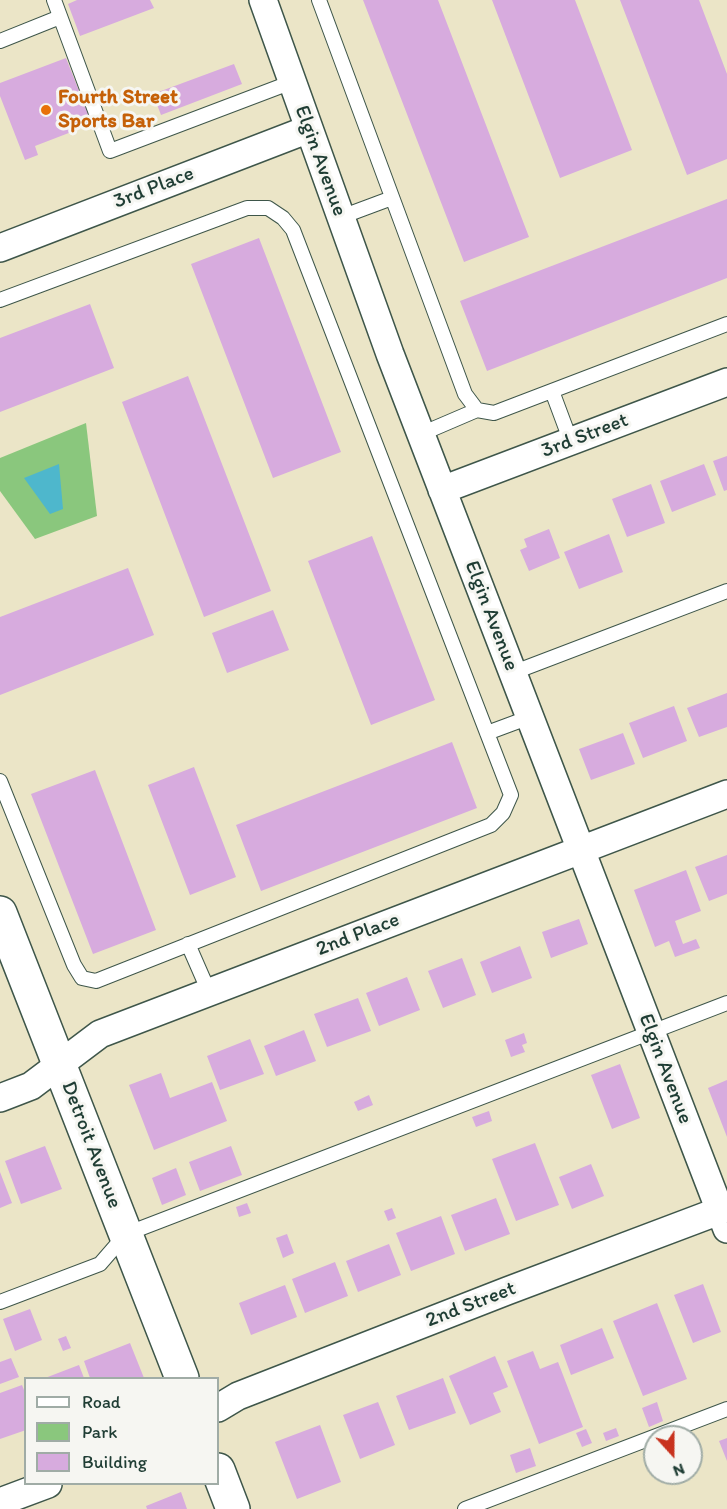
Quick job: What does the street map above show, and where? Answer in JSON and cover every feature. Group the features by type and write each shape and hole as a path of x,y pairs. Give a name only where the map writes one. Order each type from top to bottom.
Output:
{"street":[{"name":"Elgin Avenue","path":"263,0 442,490 580,850 725,1216"},
{"name":"3rd Place","path":"0,248 309,129"},
{"name":"3rd Street","path":"442,490 727,382"},
{"name":"2nd Place","path":"0,1098 31,1086 100,1034 727,794"},
{"name":"Detroit Avenue","path":"0,913 182,1377"},
{"name":"2nd Street","path":"219,1407 238,1396 507,1291 725,1216"},
{"path":"219,1473 233,1509"},
{"path":"0,1502 45,1485"}],"lane":[{"path":"54,0 110,151 292,82"},
{"path":"319,0 465,394 477,410"},
{"path":"0,41 60,17"},
{"path":"341,217 392,198"},
{"path":"0,300 248,208 268,208 283,218 293,230 511,795 502,813 491,825 96,981 82,978 74,965 1,786"},
{"path":"421,434 477,410 494,413 727,324"},
{"path":"552,391 571,442"},
{"path":"513,673 727,591"},
{"path":"487,733 530,717"},
{"path":"188,944 209,992"},
{"path":"0,1302 100,1264 126,1234 727,1003"},
{"path":"465,1509 727,1409"}],"green space":[{"path":"86,423 97,516 35,539 0,491 0,458"}],"water":[{"path":"59,464 63,509 50,514 24,478"}],"building":[{"path":"77,0 150,0 154,8 80,36 68,4"},
{"path":"363,0 438,0 529,237 464,262"},
{"path":"492,0 575,0 632,150 560,178"},
{"path":"620,0 699,0 727,74 727,159 687,175"},
{"name":"Fourth Street Sports Bar","path":"66,58 92,124 35,146 38,155 25,160 0,96 0,83"},
{"path":"234,64 242,84 161,115 153,94"},
{"path":"727,199 727,278 487,371 460,301"},
{"path":"259,238 341,452 273,478 191,264"},
{"path":"90,304 114,368 0,412 0,338"},
{"path":"188,376 271,591 204,617 122,402"},
{"path":"727,456 727,490 724,491 713,461"},
{"path":"704,464 716,495 672,512 660,481"},
{"path":"651,484 665,523 627,537 612,499"},
{"path":"549,529 560,558 529,571 520,550 527,547 524,539"},
{"path":"609,534 623,572 579,589 564,552"},
{"path":"372,536 435,700 371,725 308,561"},
{"path":"128,568 154,635 0,695 0,617"},
{"path":"273,610 289,650 227,673 212,633"},
{"path":"727,693 727,727 699,737 687,708"},
{"path":"674,706 687,741 643,758 629,723"},
{"path":"623,733 635,764 591,780 579,749"},
{"path":"452,742 477,808 261,891 236,825"},
{"path":"194,767 236,877 190,895 148,785"},
{"path":"95,770 156,930 93,954 31,794"},
{"path":"727,855 727,894 709,901 695,867"},
{"path":"686,870 701,911 675,921 683,944 696,939 700,948 675,957 669,941 655,947 634,890"},
{"path":"579,919 588,944 551,958 542,932"},
{"path":"520,946 532,978 492,993 480,962"},
{"path":"462,958 476,995 443,1008 428,971"},
{"path":"407,977 420,1010 379,1026 366,993"},
{"path":"358,998 371,1031 327,1047 314,1014"},
{"path":"304,1030 316,1061 276,1076 264,1046"},
{"path":"524,1033 527,1043 522,1045 525,1052 511,1057 505,1040"},
{"path":"250,1039 264,1074 220,1090 207,1056"},
{"path":"620,1064 640,1118 612,1129 591,1075"},
{"path":"161,1073 170,1098 212,1082 227,1121 154,1150 129,1085"},
{"path":"727,1080 727,1137 708,1088"},
{"path":"369,1095 373,1105 358,1111 354,1102"},
{"path":"489,1111 492,1121 476,1127 472,1117"},
{"path":"535,1143 559,1205 516,1221 492,1159"},
{"path":"45,1146 62,1189 21,1204 5,1161"},
{"path":"231,1146 242,1175 200,1191 189,1162"},
{"path":"591,1164 604,1196 572,1209 559,1177"},
{"path":"176,1168 186,1195 162,1205 152,1178"},
{"path":"0,1172 12,1203 0,1208"},
{"path":"496,1198 510,1234 465,1251 451,1215"},
{"path":"247,1203 251,1213 239,1217 236,1207"},
{"path":"392,1208 396,1218 388,1221 384,1211"},
{"path":"441,1216 455,1254 411,1271 396,1233"},
{"path":"287,1234 294,1253 283,1258 276,1238"},
{"path":"389,1244 401,1275 358,1292 346,1261"},
{"path":"335,1262 348,1296 305,1313 292,1279"},
{"path":"703,1284 721,1332 693,1343 674,1295"},
{"path":"285,1285 297,1317 251,1335 239,1303"},
{"path":"657,1303 687,1379 643,1396 613,1321"},
{"path":"30,1309 42,1340 15,1351 3,1319"},
{"path":"602,1328 614,1358 571,1375 560,1345"},
{"path":"66,1336 71,1348 63,1351 58,1339"},
{"path":"130,1343 144,1377 90,1377 84,1361"},
{"path":"533,1351 540,1369 558,1362 583,1427 539,1444 507,1361"},
{"path":"495,1356 508,1387 493,1393 501,1412 470,1425 449,1376"},
{"path":"11,1358 19,1377 0,1384 0,1362"},
{"path":"79,1365 84,1377 48,1377"},
{"path":"443,1378 456,1413 409,1430 396,1396"},
{"path":"22,1385 24,1390 24,1431 0,1439 0,1393"},
{"path":"378,1402 395,1445 360,1459 343,1415"},
{"path":"657,1402 663,1421 648,1425 642,1408"},
{"path":"320,1425 341,1482 297,1499 275,1442"},
{"path":"616,1428 619,1436 606,1441 603,1433"},
{"path":"586,1429 592,1443 582,1447 576,1433"},
{"path":"727,1438 727,1461 719,1441"},
{"path":"530,1448 536,1466 516,1473 510,1455"},
{"path":"181,1492 187,1509 147,1509 146,1506"}],"place":[{"name":"Fourth Street Sports Bar","path":"46,110"}]}
